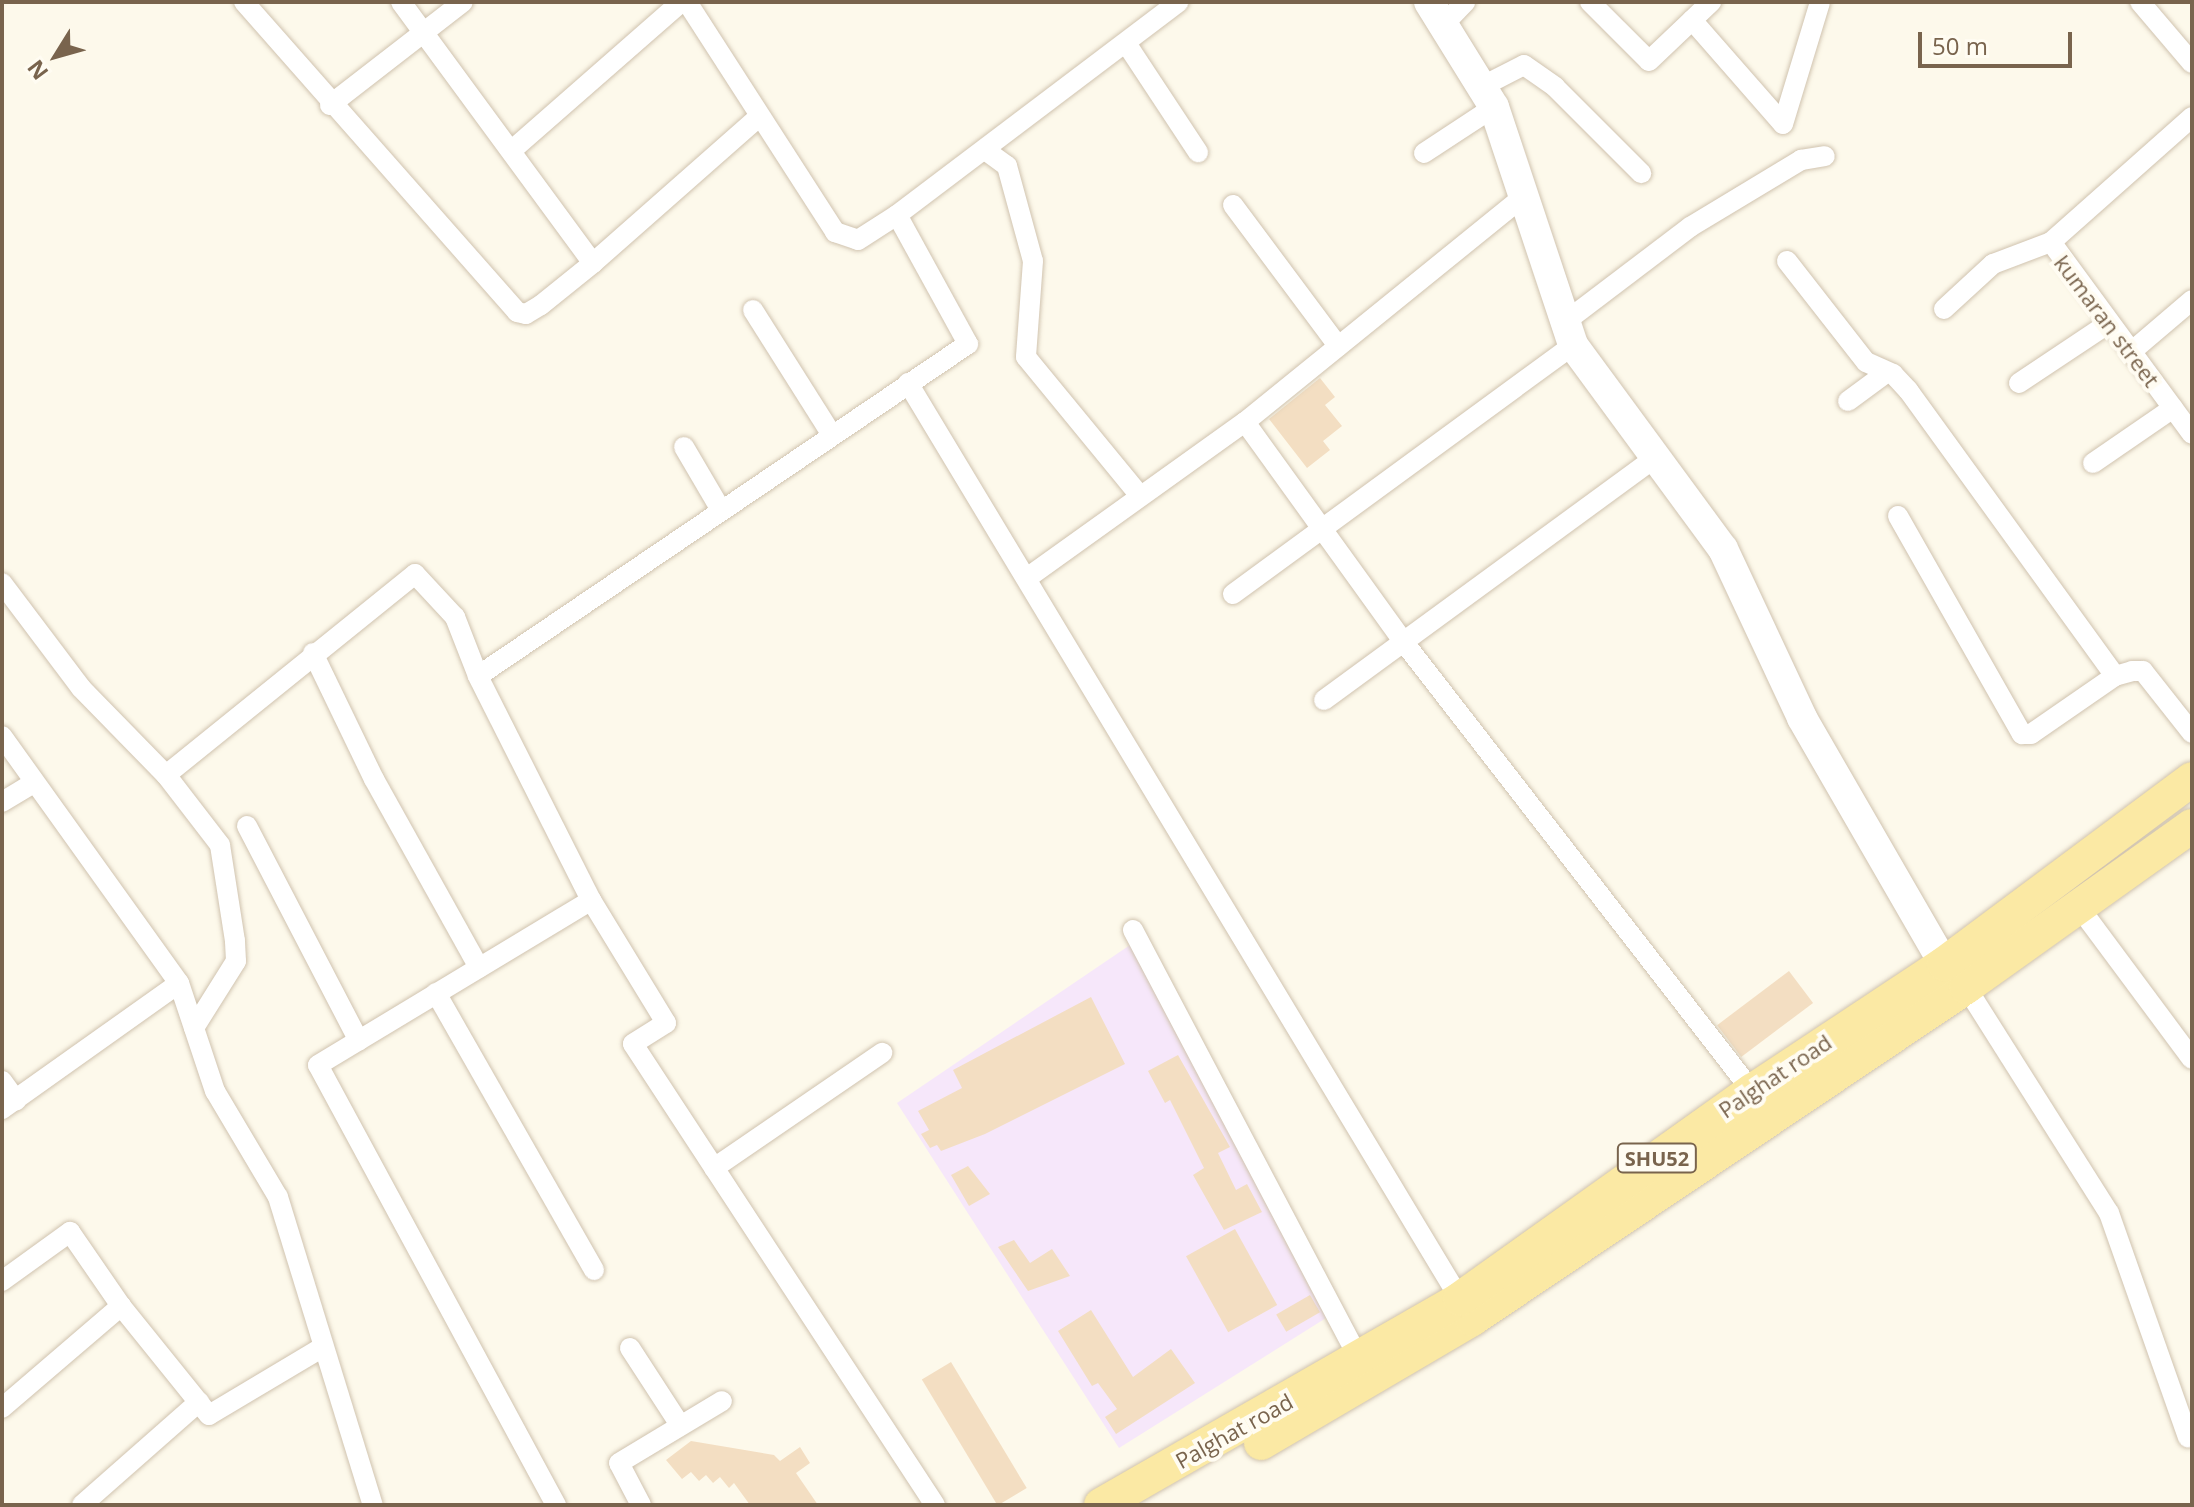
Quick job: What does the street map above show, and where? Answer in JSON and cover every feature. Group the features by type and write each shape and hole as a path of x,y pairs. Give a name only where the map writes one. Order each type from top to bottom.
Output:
{"main road":[{"name":"Palghat road","path":"1149,1505 1409,1359 1955,976 2192,779"},
{"name":"Palghat road","path":"1101,1505 1460,1299 1752,1091 2079,907 2192,826"}],"street":[{"path":"244,2 330,105 517,312 526,314 593,263 760,116"},
{"path":"401,2 593,263"},
{"path":"330,105 463,2"},
{"path":"511,151 684,2 843,238 858,240 985,150 1179,2"},
{"path":"1465,2 1436,13 1488,97 1569,333 1723,549 1802,718 1955,976 2109,1213 2188,1437"},
{"path":"1590,2 1649,61 1711,2"},
{"path":"1692,20 1783,124 1820,2"},
{"path":"2140,2 2192,63"},
{"path":"1126,43 1198,152"},
{"path":"1424,153 1524,65 1555,87 1641,173"},
{"name":"kumaran street","path":"2192,117 2051,242 2192,434"},
{"path":"985,150 1007,166 1033,261 1026,357 1140,496"},
{"path":"1233,594 1323,529 1569,333 1690,227 1801,160 1825,156"},
{"path":"1027,578 1245,422 1524,196"},
{"path":"1233,205 1338,346"},
{"path":"478,676 968,344 897,215"},
{"path":"1944,309 1993,264 2051,242"},
{"path":"1787,261 1866,362 1908,390 2115,676"},
{"path":"2131,352 2192,300"},
{"path":"753,310 832,435"},
{"path":"2019,383 2109,323"},
{"path":"1848,401 1886,373"},
{"path":"908,383 1460,1299"},
{"path":"2093,463 2173,408"},
{"path":"1245,422 1406,645 1752,1091"},
{"path":"684,447 721,510"},
{"path":"1324,700 1406,645 1656,457"},
{"path":"1898,516 2022,734 2031,734 2115,676 2143,671 2192,733"},
{"path":"166,775 313,653 415,574 455,617 478,676 591,900 666,1023 633,1044 935,1505"},
{"path":"2,583 81,688 166,775 220,845 236,961 194,1028"},
{"path":"313,653 374,779 479,968"},
{"path":"2,736 179,983 215,1091 278,1197 373,1505"},
{"path":"2,802 34,783"},
{"path":"247,826 359,1041"},
{"path":"556,1505 318,1065 591,900"},
{"path":"2079,907 2192,1059"},
{"path":"1133,930 1359,1358"},
{"path":"2,1081 9,1104 179,983"},
{"path":"436,993 594,1270"},
{"path":"714,1168 882,1053"},
{"path":"2,1281 70,1232 121,1306 209,1415 323,1347"},
{"path":"2,1408 121,1306"},
{"path":"630,1348 680,1425"},
{"path":"641,1505 619,1463 722,1401"},
{"path":"82,1505 199,1402"}],"shaded area":[{"path":"1130,945 1326,1318 1119,1448 897,1103"}],"building":[{"path":"1320,378 1335,397 1325,405 1342,426 1323,441 1330,450 1307,468 1269,419"},
{"path":"1789,971 1813,1003 1741,1057 1717,1025"},
{"path":"1091,997 1125,1064 985,1134 941,1151 937,1145 930,1148 921,1134 929,1130 918,1111 962,1088 953,1070"},
{"path":"1178,1055 1230,1147 1218,1153 1236,1190 1247,1184 1262,1212 1224,1230 1193,1175 1204,1168 1170,1100 1165,1103 1148,1071"},
{"path":"968,1166 990,1194 969,1206 951,1175"},
{"path":"1235,1229 1277,1305 1228,1332 1186,1256"},
{"path":"1014,1240 1030,1263 1052,1249 1070,1276 1028,1291 998,1247"},
{"path":"1310,1295 1320,1312 1286,1332 1276,1314"},
{"path":"1091,1310 1133,1377 1171,1349 1195,1383 1116,1434 1105,1417 1117,1409 1098,1383 1092,1386 1058,1331"},
{"path":"951,1362 1027,1488 997,1505 922,1380"},
{"path":"691,1441 774,1455 780,1461 800,1447 810,1463 796,1473 818,1505 750,1505 734,1483 729,1488 720,1477 713,1483 706,1475 699,1481 691,1472 682,1479 666,1460"}]}
